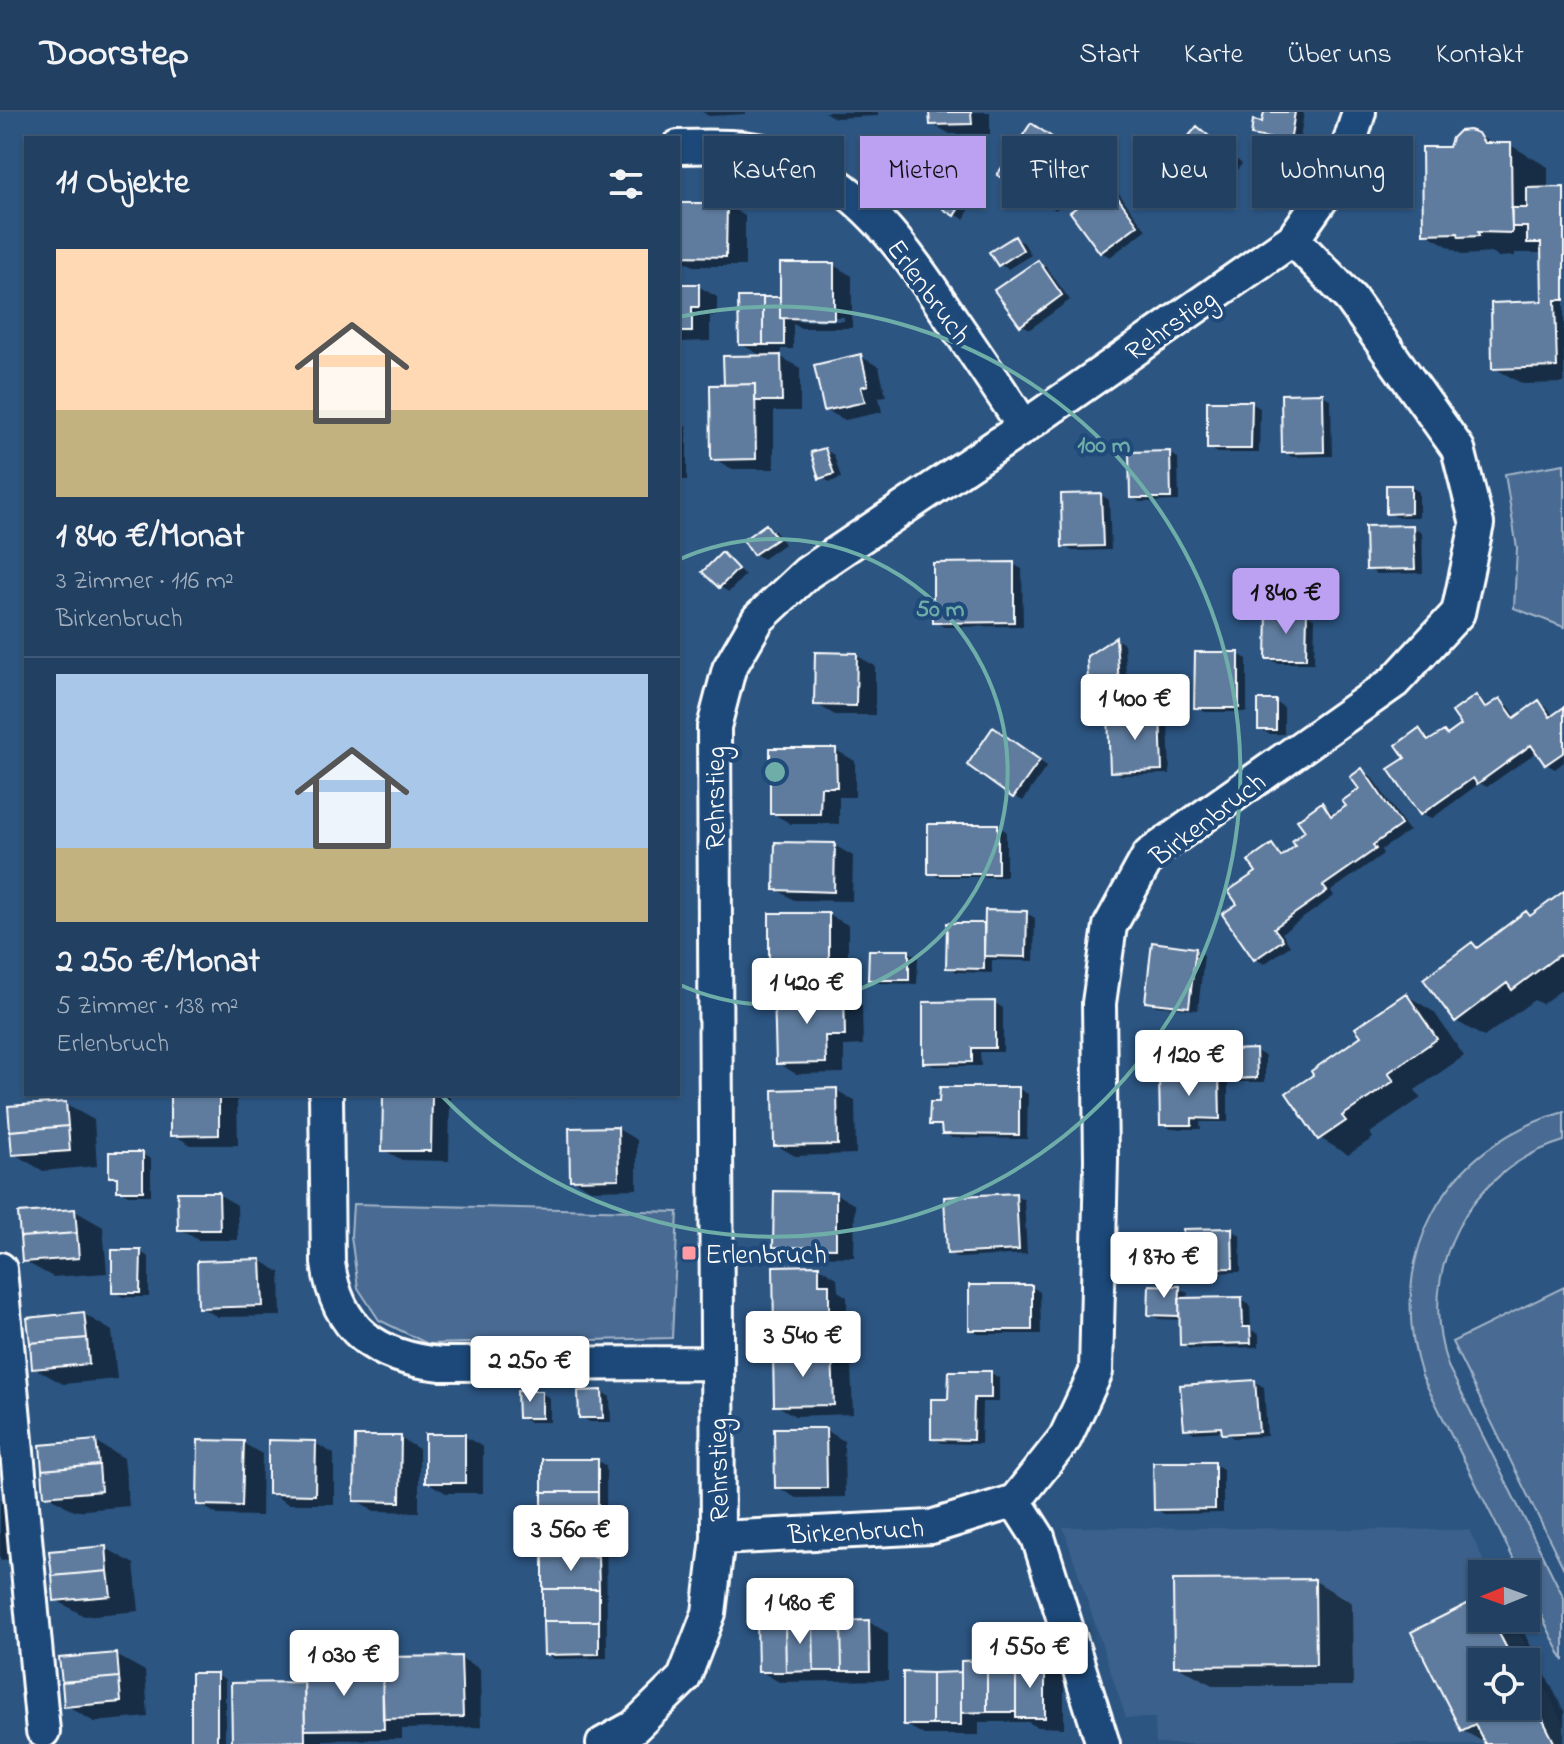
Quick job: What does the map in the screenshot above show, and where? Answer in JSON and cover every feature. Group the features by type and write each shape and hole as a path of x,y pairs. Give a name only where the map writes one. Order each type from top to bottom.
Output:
{"street":[{"name":"Rehrstieg","path":"603,1744 634,1727 684,1678 709,1613 718,1538 714,727 729,669 758,619 807,573 1024,427 1293,239 1341,171 1359,112"},
{"name":"Erlenbruch","path":"680,147 729,147 778,155 826,177 848,193 895,239 1024,427"},
{"name":"Birkenbruch","path":"718,1538 931,1527 1015,1501 1065,1438 1096,1372 1101,1160 1099,1003 1110,926 1149,855 1394,682 1458,613 1477,524 1458,449 1351,299 1293,239"},
{"path":"326,1096 328,1263 331,1285 348,1322 372,1342 402,1357 442,1364 716,1363"},
{"path":"0,1269 9,1457 43,1731"},
{"path":"1015,1501 1038,1537 1103,1744"}],"shaded area":[{"path":"1564,464 1564,627 1514,608 1517,548 1505,474"},
{"path":"1564,1112 1564,1141 1530,1155 1501,1175 1476,1199 1458,1228 1445,1260 1439,1295 1440,1330 1448,1366 1564,1598 1564,1661 1540,1613 1540,1560 1514,1560 1422,1376 1412,1332 1411,1289 1418,1249 1433,1212 1456,1179 1485,1151 1522,1128"},
{"path":"353,1204 678,1212 672,1338 428,1344 379,1320 358,1288 351,1236"},
{"path":"1564,1287 1564,1569 1452,1342"},
{"path":"1063,1527 1469,1530 1483,1560 1468,1560 1468,1632 1519,1632 1526,1648 1468,1648 1468,1720 1540,1720 1540,1676 1564,1726 1564,1744 1156,1744 1155,1718 1126,1718"}],"building":[{"path":"929,112 971,112 972,124 930,125"},
{"path":"1264,112 1295,112 1291,136 1251,135 1253,120 1262,122"},
{"path":"1031,123 1050,136 1022,136"},
{"path":"1197,126 1209,136 1189,136"},
{"path":"1459,131 1478,133 1484,143 1511,143 1512,233 1478,232 1479,236 1459,237 1458,233 1423,234 1422,147 1449,147"},
{"path":"1564,187 1564,300 1555,300 1557,367 1492,369 1491,303 1542,301 1541,243 1527,243 1527,227 1512,227 1511,208 1527,208 1527,188"},
{"path":"1117,196 1138,225 1100,253 1070,212 1075,208 1117,208"},
{"path":"680,203 704,203 704,208 727,208 726,257 680,256"},
{"path":"944,208 959,208 954,216"},
{"path":"1015,236 1023,250 998,266 989,252"},
{"path":"1038,260 1062,295 1020,326 994,290"},
{"path":"780,263 834,263 834,319 780,318"},
{"path":"680,284 699,284 699,307 692,307 692,332 680,332"},
{"path":"738,297 763,297 763,345 739,345"},
{"path":"763,297 780,297 784,345 763,345"},
{"path":"861,354 868,385 861,387 865,402 824,411 814,365"},
{"path":"781,355 782,401 755,401 755,384 724,385 723,356"},
{"path":"755,384 756,459 711,460 710,385"},
{"path":"1323,393 1324,452 1282,453 1281,394"},
{"path":"1207,401 1252,401 1251,449 1207,449"},
{"path":"825,448 834,474 819,479 811,452"},
{"path":"1170,451 1171,498 1130,498 1129,452"},
{"path":"1386,485 1411,485 1411,513 1386,514"},
{"path":"1101,493 1103,546 1062,547 1061,494"},
{"path":"766,524 777,539 753,555 743,540"},
{"path":"1413,525 1415,569 1366,570 1365,526"},
{"path":"722,552 738,569 719,588 702,572"},
{"path":"1014,562 1014,622 933,623 933,563"},
{"path":"1267,612 1307,612 1306,659 1266,659"},
{"path":"1116,637 1119,686 1088,685 1087,656"},
{"path":"815,652 857,653 856,706 814,705"},
{"path":"1195,652 1239,652 1239,708 1194,708"},
{"path":"1476,695 1485,708 1500,698 1514,718 1539,700 1550,717 1564,707 1564,752 1545,765 1531,745 1477,784 1473,778 1420,815 1388,769 1405,758 1396,745 1419,728 1428,741 1444,731 1447,735 1461,725 1452,712"},
{"path":"1258,700 1276,700 1276,730 1258,730"},
{"path":"1160,712 1162,770 1110,772 1108,714"},
{"path":"993,727 1040,760 1013,798 967,765"},
{"path":"770,748 836,748 837,787 821,787 820,814 770,814"},
{"path":"1362,768 1401,825 1373,845 1376,849 1323,886 1327,891 1274,928 1283,940 1254,960 1222,914 1237,904 1228,891 1256,872 1248,861 1272,844 1281,857 1295,846 1292,841 1305,831 1297,820 1322,802 1331,816 1346,806 1342,801 1359,789 1350,777"},
{"path":"928,824 998,824 998,874 928,874"},
{"path":"775,842 835,843 834,892 774,890"},
{"path":"1564,891 1564,959 1559,955 1512,990 1507,983 1455,1022 1423,979 1472,942 1477,948 1526,911 1530,916"},
{"path":"985,910 1027,911 1026,957 984,956"},
{"path":"769,913 829,913 829,963 769,963"},
{"path":"947,923 984,923 984,969 946,968"},
{"path":"1152,942 1196,948 1189,1007 1145,1002"},
{"path":"869,950 909,950 909,980 868,980"},
{"path":"844,992 845,1036 825,1036 826,1063 776,1064 774,994"},
{"path":"1406,993 1437,1039 1388,1073 1394,1081 1342,1116 1346,1121 1318,1140 1286,1093 1361,1036 1355,1028"},
{"path":"995,1001 995,1048 972,1048 972,1062 923,1063 923,1002"},
{"path":"1256,1049 1257,1078 1229,1079 1229,1050"},
{"path":"1219,1074 1220,1119 1192,1118 1192,1125 1160,1125 1159,1075"},
{"path":"940,1087 1019,1087 1019,1135 942,1134 941,1125 929,1125 930,1102 939,1102"},
{"path":"837,1088 838,1145 774,1146 773,1090"},
{"path":"170,1096 219,1096 219,1135 170,1136"},
{"path":"383,1096 432,1096 431,1151 382,1151"},
{"path":"66,1102 68,1126 10,1131 8,1106"},
{"path":"68,1126 70,1151 12,1155 10,1131"},
{"path":"618,1127 619,1179 570,1180 569,1128"},
{"path":"109,1152 143,1152 143,1191 117,1191 117,1177 109,1177"},
{"path":"774,1191 836,1192 836,1248 773,1247"},
{"path":"177,1192 219,1192 220,1230 178,1230"},
{"path":"1016,1193 1019,1250 947,1254 944,1197"},
{"path":"75,1209 77,1233 20,1237 18,1213"},
{"path":"1232,1228 1233,1268 1184,1269 1183,1229"},
{"path":"77,1233 79,1258 22,1262 20,1237"},
{"path":"112,1250 141,1250 140,1293 112,1293"},
{"path":"261,1259 263,1306 198,1308 197,1261"},
{"path":"819,1265 819,1284 829,1284 829,1329 774,1329 773,1266"},
{"path":"969,1285 1032,1285 1032,1330 969,1330"},
{"path":"1149,1285 1180,1286 1179,1316 1148,1315"},
{"path":"1242,1297 1243,1327 1250,1327 1251,1343 1180,1345 1179,1298"},
{"path":"84,1312 87,1338 30,1343 27,1318"},
{"path":"87,1338 89,1364 32,1369 30,1343"},
{"path":"832,1352 834,1405 774,1406 773,1354"},
{"path":"949,1371 991,1371 991,1398 974,1398 973,1440 931,1439 931,1399 948,1399"},
{"path":"1255,1380 1259,1432 1222,1434 1221,1427 1184,1429 1180,1385"},
{"path":"602,1390 603,1418 579,1418 578,1391"},
{"path":"517,1391 542,1391 542,1418 518,1418"},
{"path":"774,1428 826,1428 827,1488 775,1488"},
{"path":"425,1434 465,1434 465,1483 425,1483"},
{"path":"355,1436 401,1436 400,1502 354,1501"},
{"path":"96,1440 99,1465 42,1470 40,1445"},
{"path":"198,1440 244,1441 242,1506 197,1505"},
{"path":"268,1440 316,1441 315,1495 268,1494"},
{"path":"542,1459 598,1459 598,1492 542,1492"},
{"path":"1153,1462 1215,1462 1215,1509 1154,1510"},
{"path":"99,1465 101,1491 44,1496 42,1470"},
{"path":"542,1492 598,1492 598,1524 542,1525"},
{"path":"598,1524 598,1556 543,1557 542,1525"},
{"path":"106,1546 108,1571 52,1576 49,1551"},
{"path":"598,1556 599,1589 543,1589 543,1557"},
{"path":"108,1571 111,1596 54,1601 52,1576"},
{"path":"1315,1579 1316,1665 1174,1666 1173,1580"},
{"path":"543,1589 599,1589 599,1621 543,1621"},
{"path":"1468,1604 1468,1632 1498,1632 1507,1648 1468,1648 1468,1720 1540,1720 1540,1714 1555,1744 1485,1744 1475,1724 1461,1731 1411,1632"},
{"path":"869,1620 870,1671 842,1671 841,1621"},
{"path":"543,1621 599,1621 599,1654 544,1655"},
{"path":"813,1621 841,1621 842,1671 814,1671"},
{"path":"813,1621 814,1671 786,1672 785,1622"},
{"path":"757,1622 785,1622 786,1672 758,1672"},
{"path":"117,1653 119,1677 62,1682 59,1658"},
{"path":"461,1656 463,1717 383,1719 382,1657"},
{"path":"987,1660 1016,1661 1016,1712 987,1712"},
{"path":"987,1660 987,1712 961,1713 961,1661"},
{"path":"1016,1661 1045,1661 1045,1718 1016,1718"},
{"path":"382,1666 384,1729 305,1730 304,1668"},
{"path":"903,1672 932,1673 932,1725 903,1725"},
{"path":"961,1672 961,1725 932,1725 932,1673"},
{"path":"191,1673 217,1673 217,1744 191,1744"},
{"path":"119,1677 121,1702 64,1707 62,1682"},
{"path":"304,1682 305,1741 232,1743 231,1683"}],"place":[{"name":"Erlenbruch","path":"689,1253"}]}
